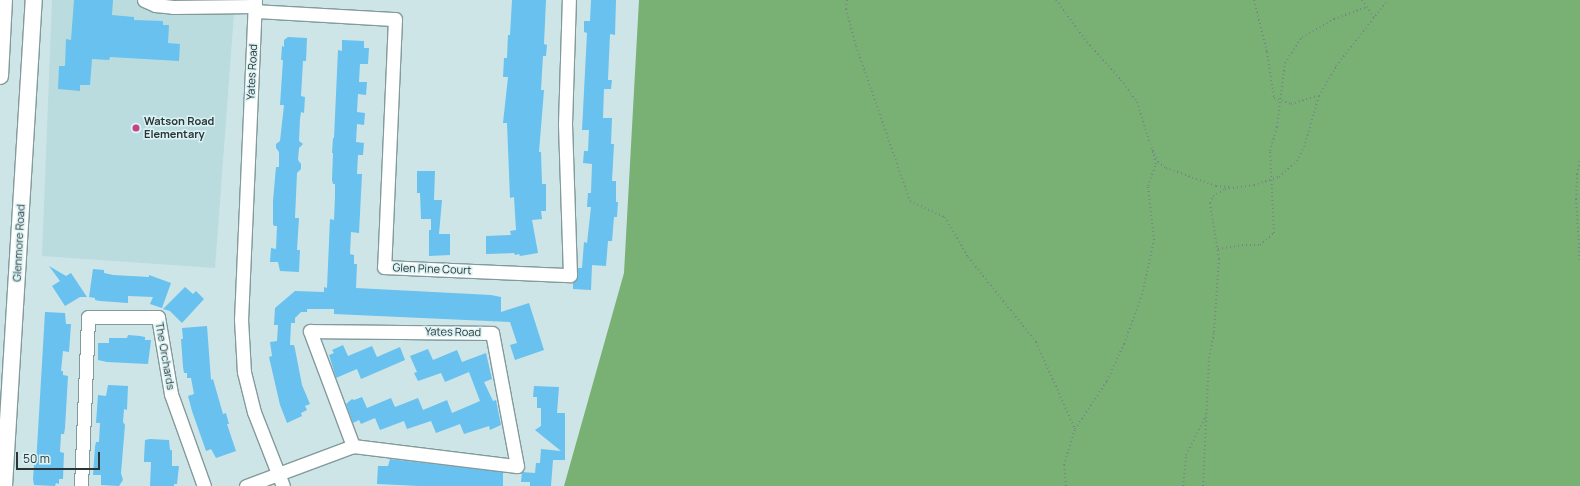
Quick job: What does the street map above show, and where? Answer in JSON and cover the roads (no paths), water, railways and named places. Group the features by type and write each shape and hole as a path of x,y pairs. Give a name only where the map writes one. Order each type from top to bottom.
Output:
{"main road":[{"path":"0,76 4,0"},
{"name":"Glenmore Road","path":"4,486 34,0"}],"street":[{"path":"144,0 155,5 173,7 216,3 255,6"},
{"name":"Glen Pine Court","path":"255,6 395,19 384,267 570,275 565,124 569,0"},
{"name":"Yates Road","path":"255,6 241,319 244,372 254,412 281,480 353,446 517,466 492,333 310,330 353,446"},
{"name":"The Orchards","path":"81,486 88,317 158,317 171,394 204,486"},
{"path":"246,486 281,480"}],"place":[{"name":"Watson Road Elementary","path":"136,128"}]}
